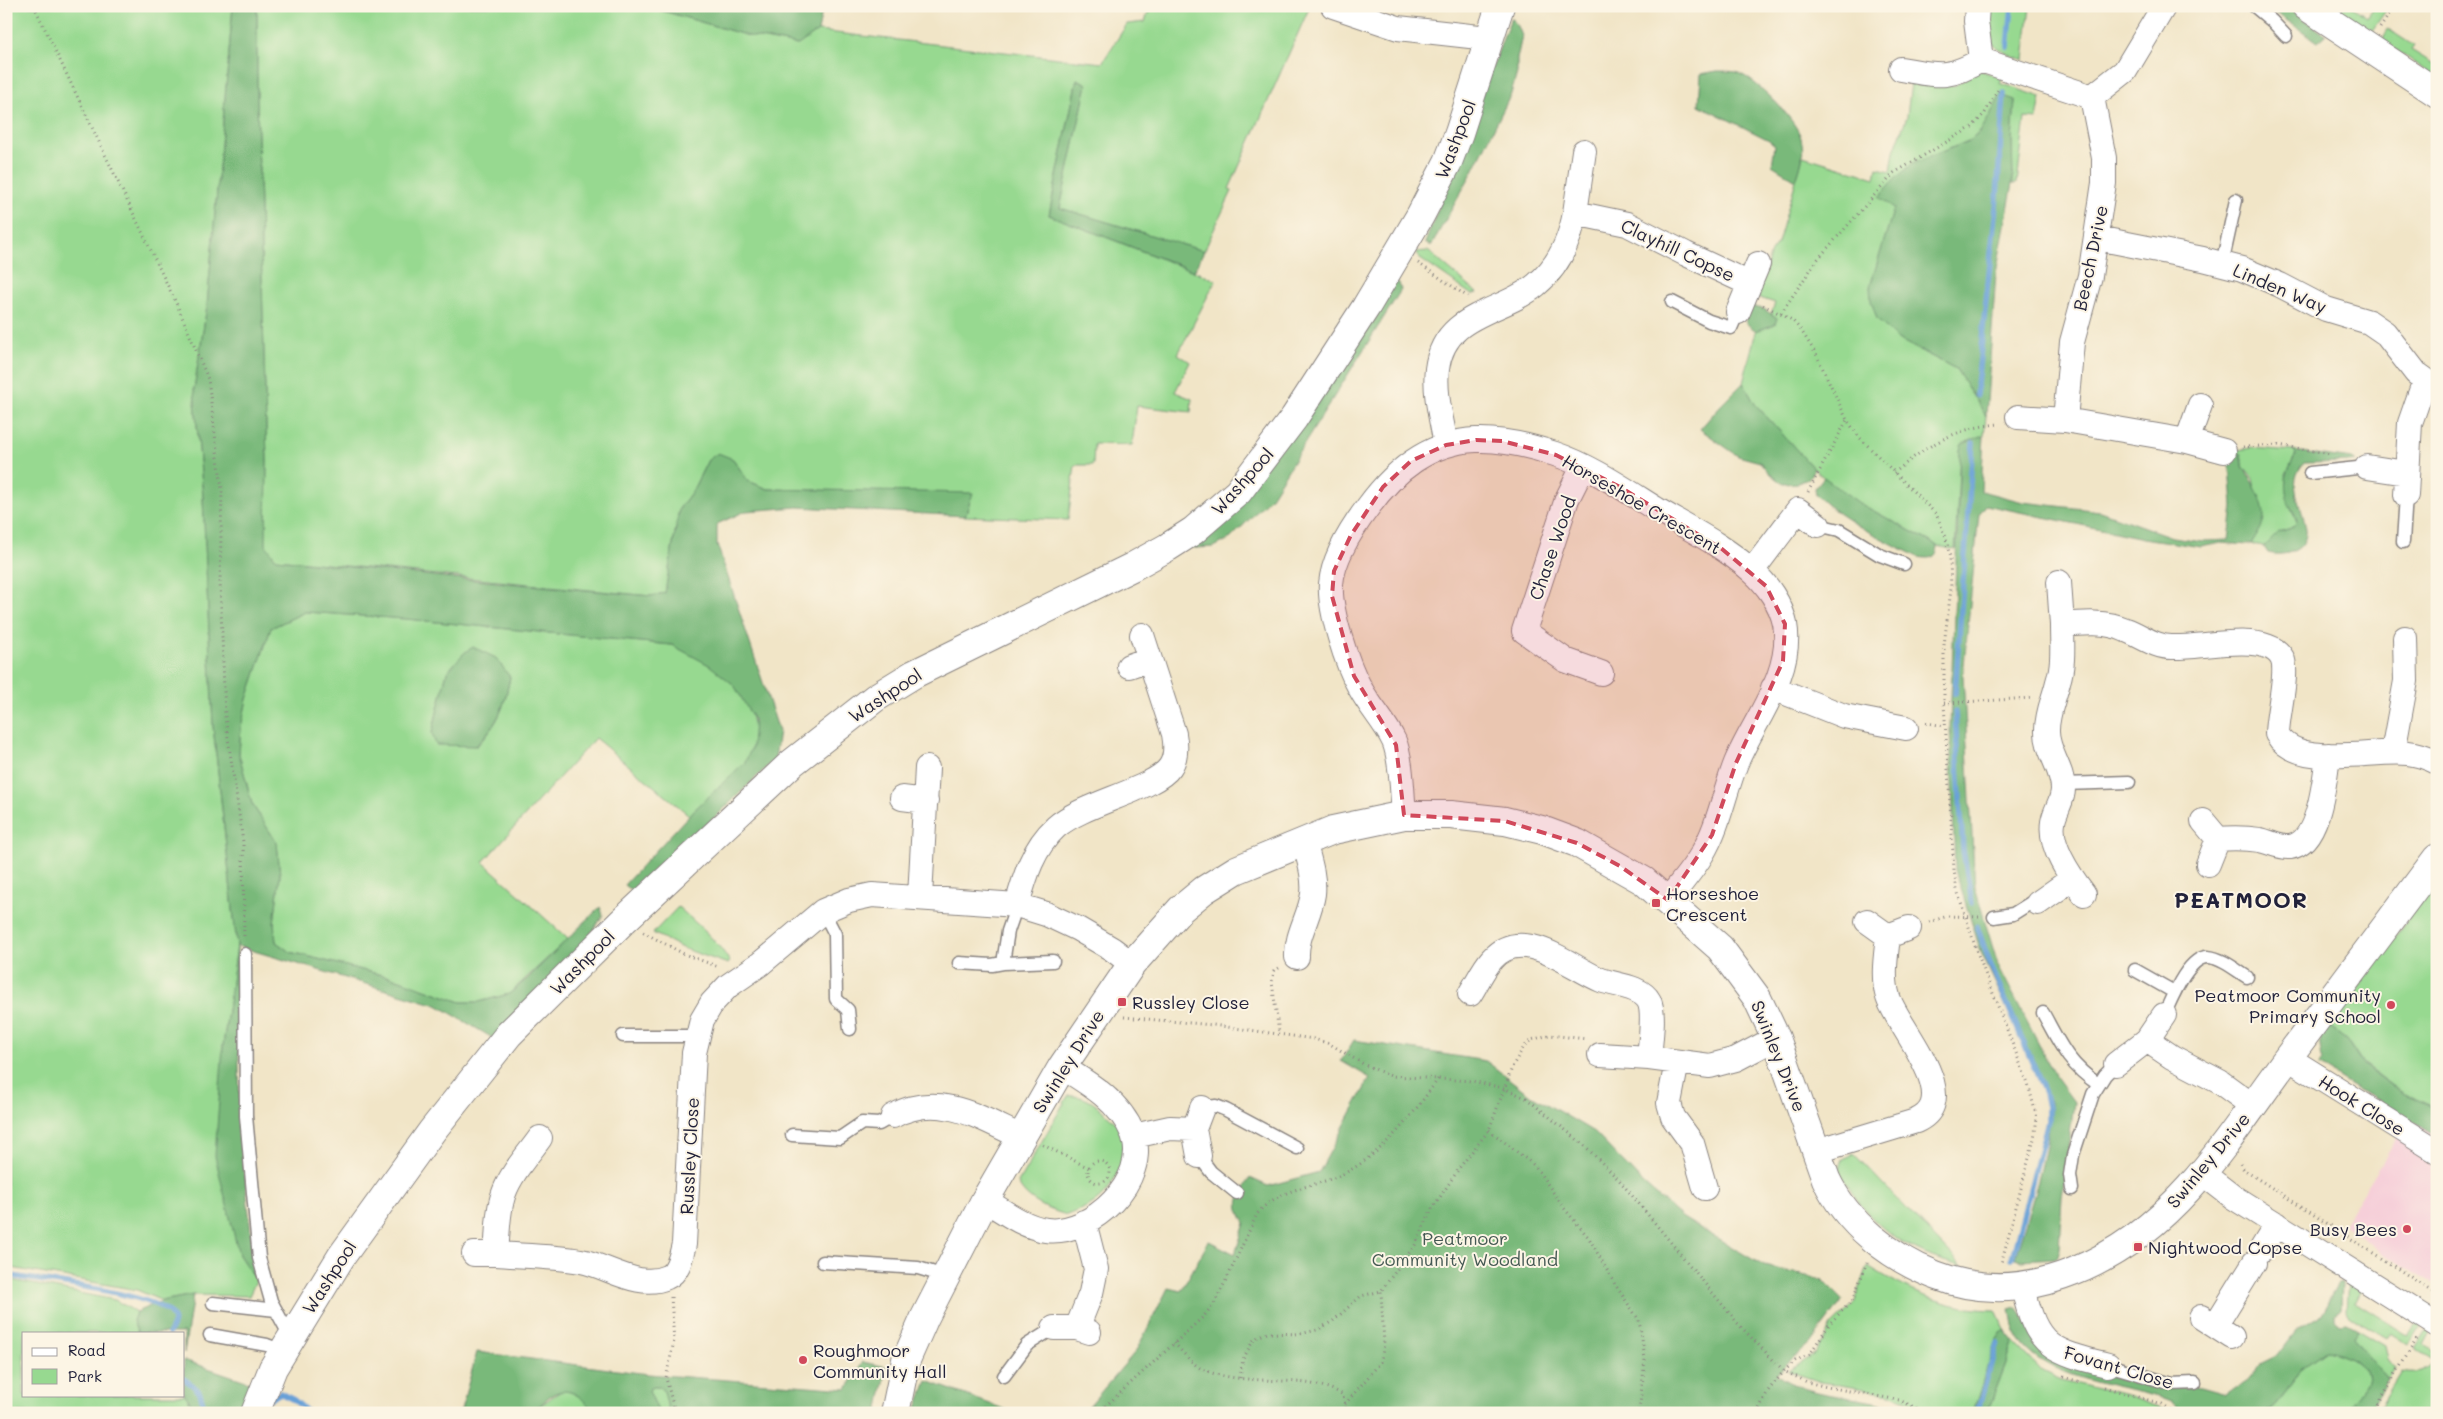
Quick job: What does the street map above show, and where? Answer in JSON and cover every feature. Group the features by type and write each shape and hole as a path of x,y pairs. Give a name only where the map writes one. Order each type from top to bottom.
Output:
{"street":[{"path":"1333,6 1398,28 1488,38"},
{"name":"Washpool","path":"256,1413 282,1353 363,1225 458,1097 509,1034 623,921 792,763 875,698 914,674 964,648 1132,567 1193,531 1218,511 1256,471 1294,418 1401,251 1448,162 1468,107 1488,38 1500,6"},
{"path":"1977,6 1976,21 1980,60"},
{"path":"1901,69 1942,76 1952,75 1980,60 2092,97 2125,71 2164,6"},
{"path":"2306,6 2437,93"},
{"name":"Beech Drive","path":"2065,420 2072,342 2097,238 2105,172 2101,140 2092,97"},
{"path":"1446,445 1436,378 1438,361 1453,333 1465,322 1483,311 1536,286 1548,274 1568,239 1575,213 1584,151"},
{"name":"Clayhill Copse","path":"1575,213 1627,224 1748,289"},
{"name":"Linden Way","path":"2097,238 2222,264 2262,277 2326,309 2369,322 2385,333 2431,384"},
{"path":"2367,467 2406,484 2410,423 2431,384"},
{"path":"2187,441 2200,405"},
{"path":"2018,416 2065,420 2187,441 2224,451"},
{"name":"Horseshoe Crescent","path":"1404,815 1396,745 1387,727 1360,689 1337,624 1331,583 1341,554 1365,511 1383,487 1411,462 1446,445 1476,440 1502,441 1556,454 1583,467 1682,524 1752,571 1766,586 1779,606 1785,624 1786,644 1783,661 1773,688 1736,763 1712,835 1702,855 1668,900"},
{"name":"Chase Wood","path":"1583,467 1567,499 1514,634 1565,660 1601,673"},
{"path":"1752,571 1798,510 1818,525"},
{"path":"2038,903 2078,887 2060,854 2052,829 2053,820 2063,796 2060,770 2048,744 2047,734 2053,697 2061,670 2062,625 2059,582"},
{"path":"2062,625 2098,623 2126,629 2149,641 2172,647 2236,642 2268,647 2277,652 2285,667 2277,734 2282,742 2291,749 2302,753 2328,755 2393,752 2420,754 2437,762"},
{"path":"1016,905 1032,858 1043,841 1056,827 1086,809 1155,779 1170,766 1176,748 1174,734 1139,662 1142,635"},
{"path":"2393,752 2406,681 2405,638"},
{"path":"1773,688 1844,716 1906,728"},
{"path":"2218,839 2252,839 2289,847 2298,843 2308,834 2319,808 2328,755"},
{"path":"920,897 927,768"},
{"path":"902,798 926,801"},
{"name":"Swinley Drive","path":"895,1413 906,1360 945,1276 985,1200 1062,1067 1132,964 1182,910 1204,890 1236,870 1304,840 1333,830 1404,815 1479,817 1542,830 1577,844 1620,866 1668,900 1720,948 1757,998 1776,1038 1832,1191 1855,1221 1879,1243 1908,1262 1941,1277 1975,1284 2012,1287 2066,1275 2112,1252 2172,1205 2202,1173 2437,858"},
{"path":"2203,821 2218,839"},
{"path":"2208,864 2218,839"},
{"path":"1297,957 1297,943 1313,895 1313,885 1304,840"},
{"name":"Russley Close","path":"668,1277 680,1263 684,1244 697,1036 702,1020 712,1003 728,986 760,964 823,911 849,900 872,895 1016,905 1046,914 1078,928 1132,964"},
{"path":"1817,1151 1916,1121 1928,1115 1934,1105 1933,1089 1922,1057 1893,1010 1888,997 1885,974 1899,932 1867,921"},
{"path":"1470,994 1492,959 1502,952 1522,947 1549,952 1592,976 1629,988 1647,998 1651,1012 1649,1058"},
{"path":"2116,1064 2147,1040 2164,1015"},
{"path":"1600,1055 1649,1058 1702,1066 1724,1064 1776,1038"},
{"path":"2147,1040 2172,1057 2220,1082 2253,1106"},
{"name":"Hook Close","path":"2288,1058 2437,1151"},
{"path":"1677,1062 1669,1103 1673,1117 1692,1143 1705,1188"},
{"path":"985,1200 1022,1222 1044,1229 1057,1230 1084,1222 1108,1206 1125,1185 1134,1160 1134,1136 1127,1122 1114,1106 1094,1088 1062,1067"},
{"path":"893,1116 911,1107 942,1105 972,1113 1021,1136"},
{"path":"1134,1136 1170,1128 1198,1119 1199,1156"},
{"path":"540,1138 510,1179 504,1191 485,1254 558,1257 584,1262 638,1280 655,1280 668,1277"},
{"path":"2202,1173 2233,1197 2433,1322"},
{"path":"1073,1329 1091,1293 1096,1269 1084,1222"},
{"path":"2216,1327 2277,1224"},
{"name":"Fovant Close","path":"2012,1287 2049,1344 2104,1375"}],"lane":[{"path":"2254,6 2286,36"},
{"path":"2222,264 2236,200"},
{"path":"1672,302 1709,321 1732,328 1748,289"},
{"path":"2310,472 2367,467"},
{"path":"2403,542 2406,484"},
{"path":"1818,525 1839,530 1880,554 1904,564"},
{"path":"2063,784 2129,782"},
{"path":"1994,918 2013,914 2032,902 2038,903"},
{"path":"1003,963 1008,931 1016,905"},
{"path":"823,911 835,934 836,999 848,1010 850,1029"},
{"path":"244,954 246,1116 259,1258 271,1301 276,1310 282,1353"},
{"path":"2164,1015 2174,992 2192,965 2207,957 2247,977"},
{"path":"959,964 992,965 1053,961"},
{"path":"2135,970 2174,992"},
{"path":"2044,1013 2065,1053 2080,1072 2098,1084"},
{"path":"623,1036 697,1036"},
{"path":"2072,1189 2070,1175 2073,1155 2098,1084 2116,1064"},
{"path":"1198,1119 1216,1106 1297,1148"},
{"path":"792,1135 840,1138 862,1123 879,1124 893,1116"},
{"path":"1199,1156 1211,1172 1237,1193"},
{"path":"823,1262 918,1268 945,1276"},
{"path":"213,1303 276,1310"},
{"path":"1004,1376 1027,1345 1073,1329"},
{"path":"210,1335 267,1345 282,1353"},
{"name":"Fovant Close","path":"2104,1375 2181,1385 2195,1383"}],"path":[{"path":"34,6 178,307 208,379 222,489 220,581 225,716 243,842 244,954"},
{"path":"1781,313 1805,276 1875,193 1900,168 1956,137 1978,121 2009,70"},
{"path":"1401,251 1476,303 1483,311"},
{"path":"1748,289 1792,320 1801,330 1816,354 1847,420 1860,438 1936,514 1947,542 1950,557 1951,589 1944,644 1944,703 1954,870 1965,916 2028,1084 2037,1118 2034,1139 2000,1268 2012,1287"},
{"path":"1894,473 1922,450 1944,437 1984,425 2018,424 2018,416"},
{"path":"1798,510 1847,420"},
{"path":"1941,433 1944,437"},
{"path":"2224,451 2257,445 2278,445 2339,455"},
{"path":"1944,703 2053,697"},
{"path":"1899,932 1938,919 1965,916 1994,918"},
{"path":"623,921 684,954 742,976"},
{"path":"1280,1033 1272,982 1274,971 1297,957"},
{"path":"1118,1015 1131,1019 1184,1022 1280,1033 1323,1042 1365,1065 1392,1076 1418,1079 1455,1078 1503,1088 1526,1098 1584,1145 1644,1209 1745,1332 1784,1371 1820,1385 1899,1400 1927,1413"},
{"path":"1240,1378 1243,1359 1252,1341 1260,1336 1268,1333 1300,1334 1317,1330 1333,1322 1361,1296 1381,1291 1415,1245 1432,1209 1460,1167 1489,1130 1503,1088 1519,1053 1531,1040 1539,1037 1560,1036 1601,1042 1600,1055"},
{"path":"1098,1413 1204,1317 1214,1304 1257,1214 1265,1204 1295,1190 1343,1174 1363,1162 1406,1123 1438,1078"},
{"path":"1489,1130 1535,1166 1564,1208 1590,1238 1616,1286 1639,1320 1645,1359 1639,1413"},
{"path":"1021,1136 1088,1168"},
{"path":"2239,1161 2240,1167 2244,1170 2437,1294"},
{"path":"1093,1162 1103,1162 1109,1166 1110,1176 1104,1183 1094,1183 1089,1178 1088,1168 1093,1162"},
{"path":"1758,1413 1768,1391 1784,1371 1795,1361 1810,1354 1830,1323 1852,1301 1867,1263 1879,1243"},
{"path":"668,1277 673,1310 674,1341 666,1378 675,1413"},
{"path":"1345,1404 1381,1362 1384,1344 1381,1291"},
{"path":"2372,1413 2433,1322"},
{"path":"1174,1343 1200,1369 1223,1377 1300,1383 1334,1389 1343,1395 1348,1413"},
{"path":"2059,1375 2086,1383"},
{"path":"2104,1375 2176,1413"}],"highlighted area":[{"path":"1476,440 1502,441 1556,455 1620,487 1722,549 1766,586 1785,624 1783,661 1736,763 1712,835 1668,900 1620,866 1577,843 1505,821 1404,815 1396,745 1354,676 1332,596 1334,571 1351,535 1383,487 1411,461 1446,445"}],"shaded area":[{"name":"Peatmoor Community Primary School","path":"2437,880 2437,1288 2436,1285 2390,1258 2343,1225 2408,1121 2320,1066 2323,1059 2320,1038"}],"green space":[{"path":"6,6 233,6 207,306 194,389 203,497 213,726 237,946 223,1046 239,1255 256,1281 249,1296 193,1295 162,1301 137,1290 6,1267"},
{"path":"233,6 257,6 257,100 267,462 266,545 276,559 453,578 651,596 665,593 679,509 693,490 708,460 718,453 733,459 748,481 768,489 973,493 965,516 798,507 746,511 717,524 717,544 779,731 775,759 636,894 624,885 689,815 745,762 752,747 754,720 734,685 709,665 672,645 406,619 305,612 271,628 247,699 241,727 239,754 252,804 277,843 280,875 274,923 276,942 290,952 394,978 461,1002 479,1002 509,994 528,978 600,907 603,915 583,946 496,1040 437,1005 237,946 213,726 203,497 194,389 207,306"},
{"path":"257,6 646,6 749,36 797,45 818,31 1102,63 1127,24 1145,22 1150,6 1310,6 1229,189 1232,191 1204,251 1060,208 1087,84 1077,79 1049,215 1216,280 1178,354 1190,362 1175,392 1192,399 1191,412 1137,406 1132,445 1094,444 1093,465 1075,465 1068,520 965,516 972,494 768,489 748,481 733,459 708,460 693,490 679,509 665,593 651,596 276,559 265,546 267,462 257,100"},
{"path":"646,6 823,6 818,31 798,45 749,36"},
{"path":"1989,6 2030,6 2024,60 2003,52 1992,42 1988,28"},
{"path":"2266,6 2286,6 2326,35 2318,42"},
{"path":"2322,6 2351,6 2367,17 2375,6 2389,6 2367,38"},
{"path":"1511,18 1518,26 1522,36 1517,59 1517,73 1511,94 1473,171 1431,246 1425,243"},
{"path":"2388,29 2414,46 2411,50 2437,66 2437,79 2382,40"},
{"path":"1979,70 2002,78 2000,83 2041,97 2037,119 2025,118 2017,183 2013,183 2012,140 2015,100 1988,121 1971,140 1912,164 1894,208 1870,287 1896,338 1956,369 1986,416 1984,435 1962,444 1960,450 1955,550 1938,546 1859,503 1830,483 1814,469 1755,404 1743,383 1756,331 1775,324 1777,318 1771,314 1775,303 1757,297 1771,252 1778,243 1803,156 1875,178 1877,168 1891,171 1894,151 1907,116 1911,83 1954,86"},
{"path":"1717,71 1736,72 1753,82 1774,100 1798,130 1803,149 1796,180 1772,165 1775,145 1769,140 1699,105 1701,74"},
{"path":"1077,79 1087,84 1060,208 1204,251 1194,271 1049,215"},
{"path":"2001,95 2015,100 2012,140 2013,183 1996,273 1986,416 1956,369 1896,338 1877,319 1871,301 1870,287 1894,208 1879,197 1912,164 1971,140 1981,131"},
{"path":"1428,251 1477,293 1472,295 1419,258 1415,252"},
{"path":"1394,282 1399,283 1401,290 1271,497 1231,538 1214,547 1195,548 1190,546"},
{"path":"1753,307 1764,309 1777,318 1775,324 1756,331 1746,323 1745,316"},
{"path":"1743,383 1755,404 1814,469 1808,479 1798,483 1783,484 1770,474 1760,462 1738,456 1700,429"},
{"path":"1984,435 1981,491 2023,502 2100,511 2172,537 2204,541 2229,540 2233,506 2229,453 2237,450 2261,501 2264,516 2262,526 2251,545 2220,543 2201,547 2143,538 1986,505 1979,514 1963,675 1975,888 1998,965 2055,1076 2074,1102 2062,1197 2059,1249 2056,1258 2021,1260 2015,1258 2043,1159 2050,1120 2050,1102 1981,952 1955,870 1950,727 1960,450 1962,444"},
{"path":"2252,448 2294,451 2296,455 2286,474 2289,503 2297,522 2291,528 2279,532 2264,547 2251,545 2263,523 2253,479 2243,466 2241,454 2237,450"},
{"path":"2294,451 2352,459 2355,462 2304,463 2296,479 2295,487 2306,529 2306,537 2303,543 2294,551 2281,554 2268,553 2264,547 2279,532 2291,528 2297,522 2289,504 2286,491 2286,478 2296,455"},
{"path":"1824,477 1859,503 1938,546 1934,556 1929,558 1918,557 1839,514 1816,495 1815,488"},
{"path":"305,612 406,619 672,645 713,667 734,685 746,702 750,712 754,732 753,743 750,753 740,768 689,815 595,738 483,862 568,939 509,994 479,1002 461,1002 394,978 290,952 276,942 274,923 280,875 277,843 252,804 239,754 241,727 247,699 271,628","holes":["447,672 510,677 496,722 477,746 458,744 432,733"]},
{"path":"473,647 496,658 510,677 502,707 495,722 476,746 436,745 432,733 447,672 464,653"},
{"name":"Peatmoor Community Primary School","path":"2437,880 2437,1108 2404,1094 2362,1063 2346,1039 2329,1026"},
{"path":"678,907 719,947 730,962 728,964 682,948 653,933"},
{"path":"237,946 240,1128 256,1281 239,1255 215,1156 223,1046"},
{"path":"2329,1026 2346,1039 2362,1064 2404,1094 2437,1108 2437,1137 2320,1066 2323,1059 2320,1038"},
{"name":"Peatmoor Community Woodland","path":"1354,1040 1486,1061 1526,1092 1594,1132 1645,1185 1683,1218 1764,1266 1823,1280 1843,1300 1810,1344 1776,1374 1790,1383 1806,1389 1895,1407 1911,1413 1083,1413 1136,1351 1168,1288 1181,1291 1209,1241 1235,1254 1245,1223 1238,1204 1240,1196 1250,1178 1268,1186 1319,1172 1370,1078 1341,1061"},
{"path":"1068,1096 1088,1100 1115,1122 1123,1141 1123,1152 1118,1172 1101,1197 1085,1208 1067,1215 1032,1200 1018,1183"},
{"path":"1854,1154 1962,1266 1923,1253 1906,1245 1876,1222 1863,1208 1841,1174 1840,1168 1843,1159"},
{"path":"1868,1266 1913,1291 1945,1303 1961,1307 1996,1310 2006,1332 2002,1332 1995,1342 1973,1413 1935,1413 1890,1393 1821,1382 1788,1371 1816,1353 1831,1326 1854,1304"},
{"path":"6,1279 115,1300 136,1312 133,1321 138,1332 22,1332 22,1396 185,1396 185,1394 198,1413 6,1413"},
{"path":"2349,1281 2362,1289 2355,1302 2409,1336 2417,1323 2421,1326 2409,1345 2390,1333 2386,1338 2351,1317 2347,1310"},
{"path":"2342,1283 2341,1309 2335,1313 2335,1319 2339,1324 2347,1323 2358,1329 2353,1338 2388,1380 2368,1413 2344,1413 2366,1384 2368,1377 2366,1371 2355,1360 2326,1350 2302,1367 2277,1406 2272,1410 2262,1413 2182,1413 2173,1403 2158,1397 2078,1377 2039,1359 2025,1347 2015,1332 2010,1309 2017,1307 2048,1352 2126,1377 2170,1387 2201,1388 2226,1395 2247,1381 2260,1365 2276,1357 2296,1331 2319,1317 2338,1284"},
{"path":"193,1295 185,1347 185,1332 138,1332 133,1321 136,1312 162,1301"},
{"path":"2358,1329 2385,1345 2388,1359 2395,1368 2388,1380 2353,1338"},
{"path":"2427,1330 2431,1332 2424,1345 2437,1354 2437,1413 2376,1413 2401,1372 2424,1371 2435,1361 2415,1349"},
{"path":"2002,1332 2006,1332 2014,1342 1987,1413 1973,1413 1995,1342"},
{"path":"2014,1342 2042,1371 2058,1379 2130,1397 2162,1408 2170,1413 1987,1413"},
{"path":"2326,1350 2355,1360 2366,1371 2368,1377 2364,1388 2344,1413 2262,1413 2272,1410 2277,1406 2302,1367"},
{"path":"477,1352 648,1374 847,1389 863,1362 887,1367 878,1413 669,1413 664,1391 659,1387 651,1387 649,1391 659,1413 594,1413 581,1398 565,1391 552,1395 538,1407 532,1409 505,1408 501,1409 499,1413 460,1413"},
{"path":"185,1360 252,1383 245,1413 198,1413 185,1394"},
{"path":"927,1381 1004,1409 1014,1413 915,1413"},
{"path":"651,1387 659,1387 664,1391 669,1413 659,1413 649,1391"},
{"path":"564,1390 574,1393 581,1398 594,1413 499,1413 500,1409 529,1409 536,1407"}],"waterway":[{"path":"2008,47 2012,6"},
{"path":"1976,395 1997,197 2004,93"},
{"path":"1955,694 1973,443"},
{"path":"1955,712 1963,850 1972,903"},
{"path":"1977,926 1989,961 2045,1093 2048,1107 2048,1121 2012,1258"},
{"path":"6,1275 95,1289 144,1300 162,1308 172,1316 174,1322 170,1332"},
{"path":"1977,1413 1997,1343"},
{"path":"185,1380 200,1393 205,1413"},
{"path":"271,1399 280,1393 294,1400 309,1413"}],"place":[{"name":"Horseshoe Crescent","path":"1656,903"},
{"name":"Russley Close","path":"1122,1002"},
{"name":"Peatmoor Community Primary School","path":"2391,1005"},
{"name":"Busy Bees","path":"2407,1229"},
{"name":"Nightwood Copse","path":"2138,1247"},
{"name":"Roughmoor Community Hall","path":"803,1360"}],"district":[{"name":"PEATMOOR","path":"2241,899"}]}
